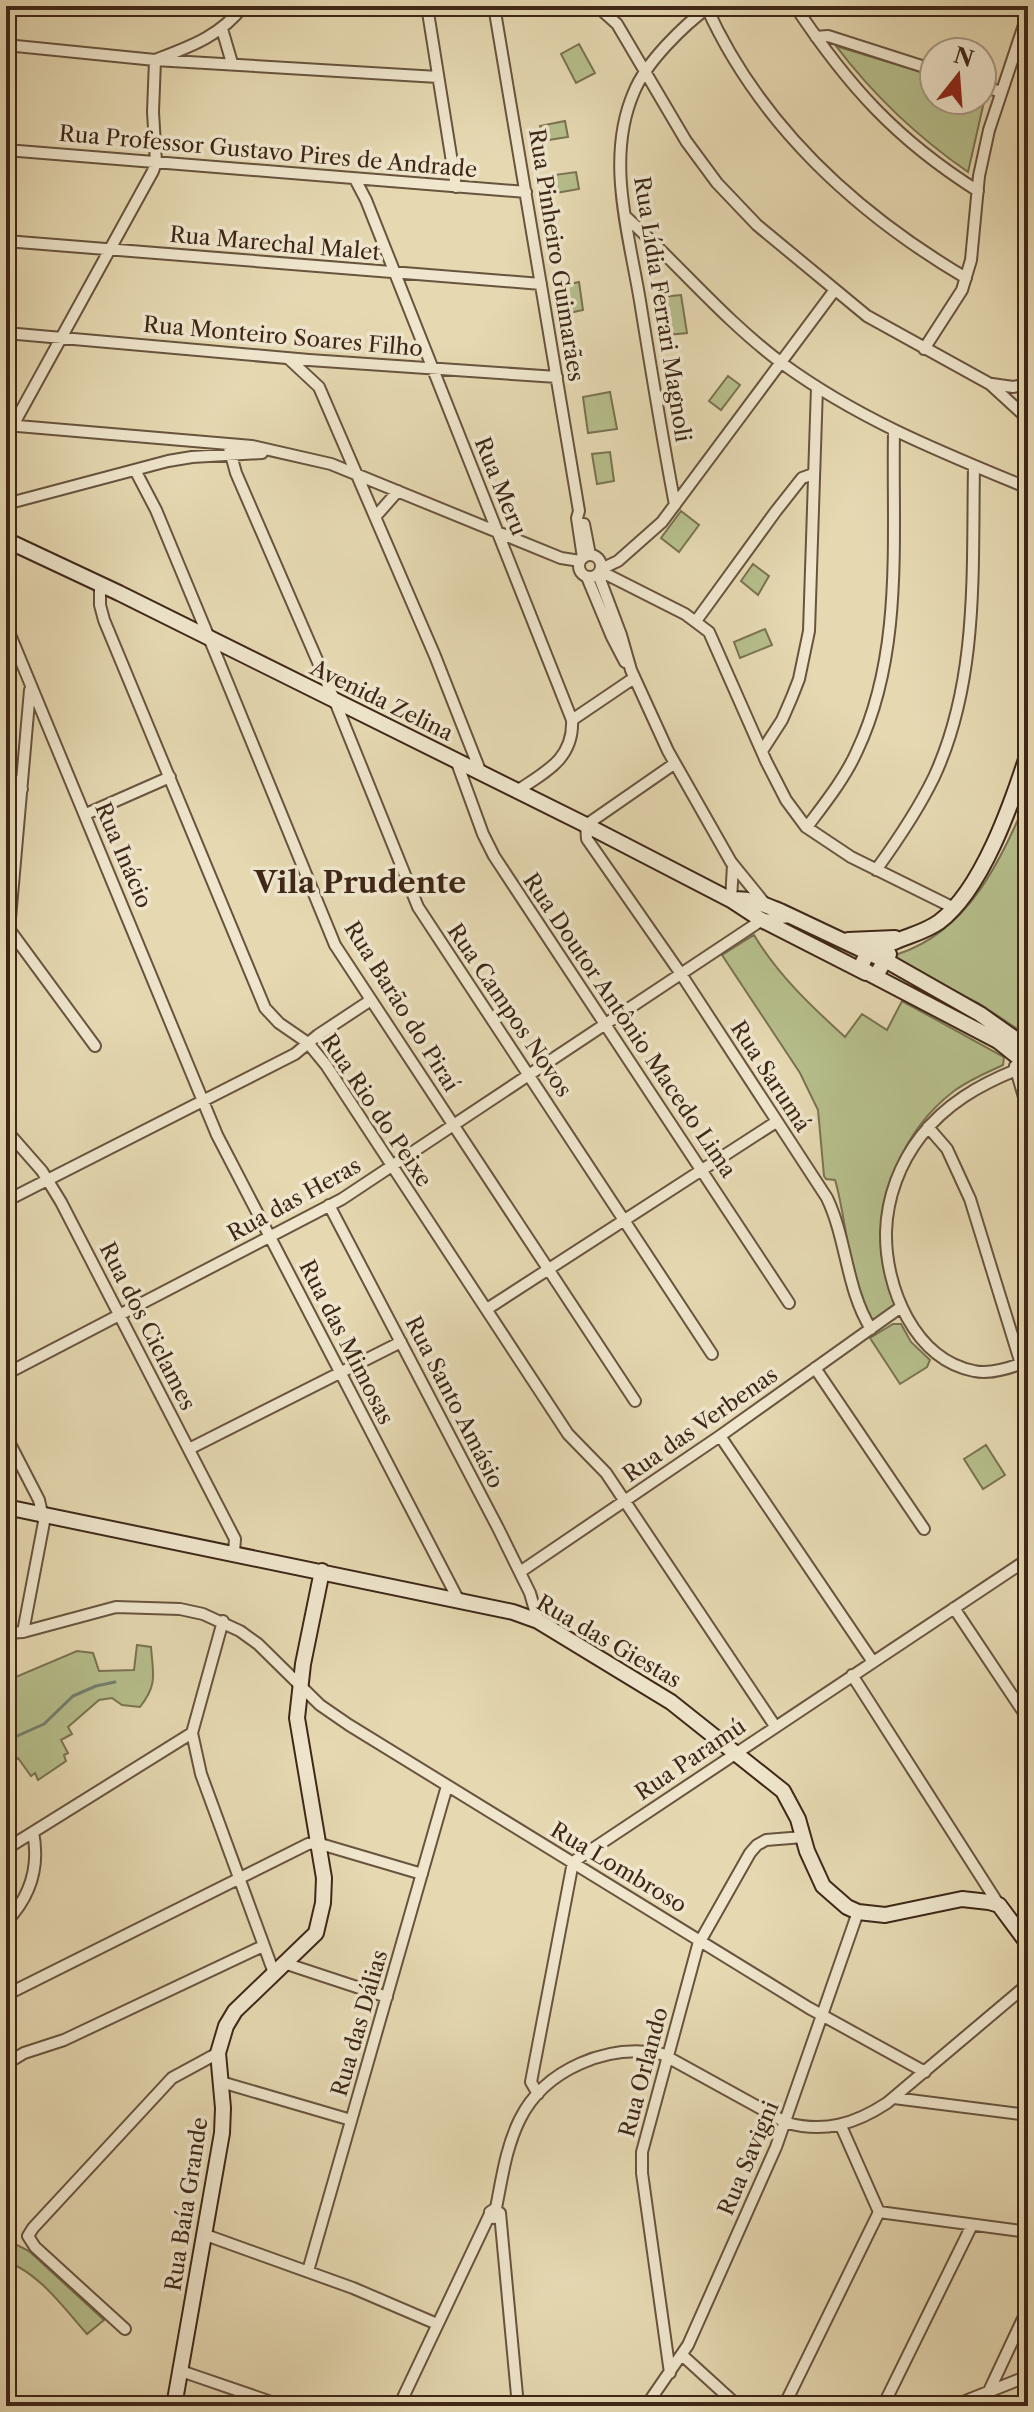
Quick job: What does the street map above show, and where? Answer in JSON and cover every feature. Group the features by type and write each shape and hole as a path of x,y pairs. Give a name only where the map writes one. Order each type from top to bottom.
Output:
{"main road":[{"path":"1028,396 1028,411"},
{"name":"Avenida Zelina","path":"8,539 334,699 731,900 765,913"},
{"path":"878,957 903,939 937,923 954,908 988,855 1015,794 1028,753"},
{"path":"1015,794 1028,783"},
{"path":"765,913 792,917 878,957 980,1014 1021,1050 1022,1068"},
{"path":"765,913 869,974 1021,1050"},
{"path":"843,941 903,939"},
{"path":"869,974 879,973 878,957"},
{"name":"Rua das Giestas","path":"6,1507 234,1552 513,1612 538,1621 671,1702 783,1791 798,1819 814,1870 823,1886 835,1899 858,1912"},
{"name":"Rua Baía Grande","path":"174,2406 222,2133 218,2053 226,2026 235,2011 316,1933 320,1920 324,1878 297,1718 300,1685 322,1571"},
{"path":"858,1912 900,1914 962,1899 999,1905 1028,1944"}],"street":[{"path":"155,60 196,44 222,29 243,6"},
{"path":"427,6 456,187"},
{"name":"Rua Pinheiro Guimarães","path":"494,6 579,511 577,518 591,567 612,637 633,674 674,764 765,913"},
{"path":"597,6 617,24 686,141 717,183 757,225 867,316 990,384 1028,419"},
{"path":"795,6 847,80 883,118 930,159 978,191"},
{"path":"924,349 955,304 966,278 989,130 1028,11 1017,6"},
{"path":"707,7 728,48 755,89 810,158 889,229 966,278"},
{"name":"Rua Lídia Ferrari Magnoli","path":"675,505 649,369 620,165 622,134 634,90 645,73 707,7"},
{"path":"222,29 232,63"},
{"path":"816,37 828,36 918,65"},
{"path":"6,45 155,60 438,77"},
{"path":"6,438 9,425 61,337 156,162 153,112 155,60"},
{"name":"Rua Professor Gustavo Pires de Andrade","path":"6,150 526,192"},
{"name":"Rua Meru","path":"355,179 572,720"},
{"path":"626,217 738,326 817,387 894,432 1028,488"},
{"name":"Rua Marechal Malet","path":"6,241 541,284"},
{"path":"591,567 622,556 643,541 675,505 834,291"},
{"name":"Rua Monteiro Soares Filho","path":"6,333 289,359 557,377"},
{"path":"289,359 319,387 359,475 481,773"},
{"path":"319,387 324,361"},
{"path":"990,384 1013,387 1028,384"},
{"path":"762,751 782,720 792,697 806,646 817,387"},
{"path":"9,425 190,441 229,449 311,458 561,558 591,567 696,621 714,640 786,800 807,827 823,840 876,870 954,908"},
{"path":"807,827 857,753 871,719 885,662 891,609 894,432"},
{"path":"190,441 192,457"},
{"path":"6,504 229,449"},
{"name":"Rua Campos Novos","path":"229,449 236,473 334,699 418,907 712,1354"},
{"path":"876,870 907,825 933,778 956,713 970,625 974,466"},
{"name":"Rua Barão do Piraí","path":"135,470 156,510 335,945 635,1401"},
{"path":"696,621 802,478 813,474"},
{"path":"376,516 398,491"},
{"name":"Rua Rio do Peixe","path":"100,584 104,620 265,1008 279,1023 308,1043 568,1434 597,1461 625,1500 775,1726"},
{"name":"Rua Inácio","path":"6,625 204,1100"},
{"path":"517,791 561,761 572,738 572,720 633,674"},
{"path":"30,688 8,928 95,1046"},
{"name":"Rua Doutor Antônio Macedo Lima","path":"456,760 494,856 789,1303"},
{"path":"586,825 674,764"},
{"path":"6,771 22,789"},
{"path":"86,814 170,777"},
{"name":"Rua Sarumá","path":"586,825 587,839 681,974 833,1210 855,1295 871,1329"},
{"path":"604,861 614,840"},
{"path":"731,900 733,865"},
{"name":"Rua das Heras","path":"6,1374 329,1205 681,974 765,913"},
{"path":"6,1201 295,1054 371,1000"},
{"path":"928,1127 947,1149 970,1199 1024,1363 990,1371 975,1371 948,1361 925,1342 901,1307 886,1247 888,1209 909,1154 928,1127 968,1094 1022,1068 1028,1111"},
{"name":"Rua das Mimosas","path":"204,1100 217,1135 459,1601"},
{"path":"487,1309 776,1122"},
{"name":"Rua dos Ciclames","path":"6,1130 48,1180 235,1539 234,1552"},
{"name":"Rua Santo Amásio","path":"329,1205 520,1572 538,1621"},
{"name":"Rua das Verbenas","path":"520,1572 720,1436 901,1307"},
{"path":"189,1449 401,1342"},
{"path":"815,1368 924,1529"},
{"path":"6,1436 43,1514 41,1543 23,1632"},
{"path":"720,1436 873,1662"},
{"name":"Rua Paramú","path":"573,1862 1028,1559"},
{"name":"Rua Lombroso","path":"6,1633 23,1632 116,1607 180,1609 223,1621 258,1644 320,1705 349,1725 823,2016 925,2072"},
{"path":"954,1608 1028,1719"},
{"path":"223,1621 192,1733 201,1774 263,1946 279,1968 387,1997"},
{"path":"852,1675 999,1905"},
{"path":"6,1849 192,1733"},
{"name":"Rua das Dálias","path":"308,2271 447,1786"},
{"path":"6,1922 30,1887 35,1865 33,1832"},
{"name":"Rua Orlando","path":"670,2373 641,2162 700,1940 757,1845 766,1840 803,1837"},
{"path":"6,1995 308,1844 317,1843 422,1874"},
{"path":"538,2094 531,2082 573,1862"},
{"name":"Rua Savigni","path":"646,2406 682,2355 787,2123 858,1912"},
{"path":"6,2064 24,2053 64,2040 263,1946"},
{"path":"399,2406 437,2324 495,2213 513,2134 521,2116 558,2075 598,2057 648,2052 668,2056 787,2123 810,2127 841,2126 863,2118 894,2098 1028,1984"},
{"path":"125,2329 35,2247 29,2239 30,2232 172,2078 218,2053"},
{"path":"221,2082 351,2120"},
{"path":"894,2098 1028,2115"},
{"path":"784,2406 879,2212 841,2126"},
{"path":"879,2212 1028,2232"},
{"path":"495,2213 518,2406"},
{"path":"883,2406 972,2225"},
{"path":"203,2234 308,2271 437,2324"},
{"path":"989,2391 1028,2308"},
{"path":"682,2355 738,2406"},
{"path":"181,2371 283,2406"},
{"path":"953,2406 976,2402 989,2391 1028,2376"}],"green space":[{"path":"579,44 595,73 576,83 561,54"},
{"path":"836,46 918,71 918,116 981,116 968,172 931,144 865,82"},
{"path":"565,121 568,137 542,141 540,126"},
{"path":"576,172 579,189 550,194 547,176"},
{"path":"579,282 583,310 569,313 565,285"},
{"path":"681,295 687,333 668,335 662,297"},
{"path":"728,376 740,385 721,410 709,401"},
{"path":"610,392 617,429 588,433 583,397"},
{"path":"610,452 614,481 597,484 592,454"},
{"path":"681,511 699,525 679,552 661,538"},
{"path":"753,564 769,576 758,595 741,581"},
{"path":"765,629 772,645 740,658 734,642"},
{"path":"1028,797 1028,1036 980,1004 895,959 898,954 944,929 963,911 993,869"},
{"path":"754,935 784,977 845,1037 862,1014 887,1030 902,1001 1004,1057 1003,1065 960,1087 936,1107 907,1145 889,1188 881,1235 883,1265 895,1307 873,1322 859,1294 835,1180 824,1176 818,1110 800,1073 722,955"},
{"path":"893,1324 901,1324 911,1342 930,1360 927,1367 900,1384 870,1338"},
{"path":"986,1445 1005,1475 983,1489 964,1459"},
{"path":"137,1645 151,1647 153,1672 150,1692 140,1707 122,1705 112,1698 99,1700 68,1727 72,1734 61,1740 68,1753 64,1755 66,1761 38,1780 35,1773 31,1776 18,1758 6,1765 6,1674 16,1677 77,1651 93,1653 99,1671 134,1670"},
{"path":"9,2241 29,2251 104,2320 87,2334 40,2283 6,2261"}],"waterway":[{"path":"6,1741 44,1724 73,1696 115,1682"}],"district":[{"name":"Vila Prudente","path":"360,883"}]}
